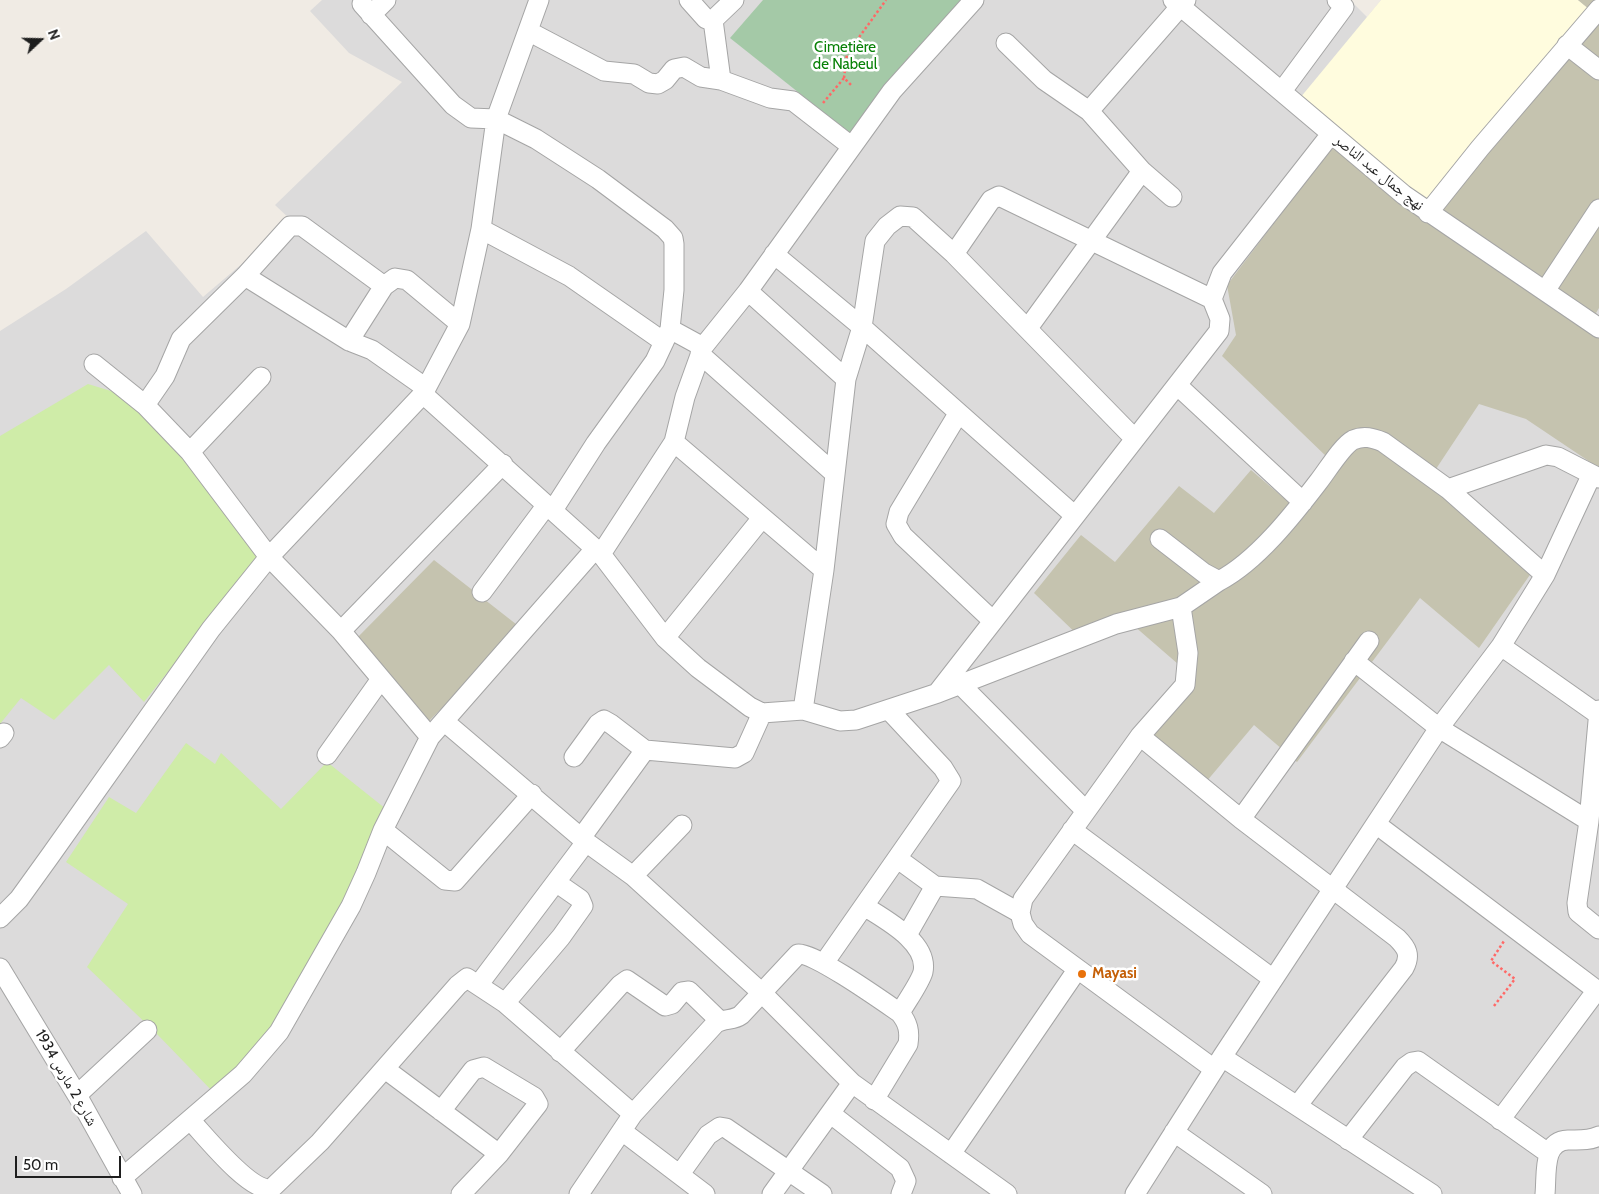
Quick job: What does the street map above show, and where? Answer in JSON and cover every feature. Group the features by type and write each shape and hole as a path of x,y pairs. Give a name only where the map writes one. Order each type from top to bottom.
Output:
{"street":[{"path":"386,0 366,9 453,105 471,118 496,119 566,157 670,234 674,244 675,257 667,335 655,361 550,508 482,592"},
{"path":"0,918 19,899 211,629 270,557 424,391 460,324 481,229 496,119 539,0"},
{"path":"689,0 706,19 713,20"},
{"path":"713,20 734,0"},
{"path":"122,1178 191,1121 243,1074 278,1032 292,1011 351,906 383,830 430,737 598,552 674,442 685,398 702,350 748,291 892,91 974,0"},
{"path":"1089,111 1180,2"},
{"name":"نهج جمال عبد الناصر","path":"1180,2 1331,134 1428,213 1599,328"},
{"path":"1282,91 1344,2"},
{"path":"1428,213 1599,9"},
{"path":"713,20 720,80"},
{"path":"528,31 604,71 634,74 649,83 658,84 665,80 674,69 684,67 701,77 720,80 770,98 793,101 851,146"},
{"path":"1006,43 1044,80 1089,111 1142,171 1172,197"},
{"path":"1567,45 1599,70"},
{"path":"1212,299 1222,273 1331,134"},
{"path":"1028,328 1142,171"},
{"path":"938,693 1074,515 1219,332 1220,319 1212,299 999,196 991,200 954,254"},
{"path":"1545,291 1598,214"},
{"path":"803,710 824,570 846,379 862,327 875,241 887,226 900,216 913,217 954,254 1028,328 1134,438"},
{"path":"145,405 165,376 181,339 245,276 285,229 296,224 302,226 384,286"},
{"path":"481,229 569,276 667,335 702,350 835,474"},
{"path":"774,254 862,327 1074,515"},
{"path":"245,276 349,341 372,350 424,391 598,552 665,638 698,668 750,708 762,713 772,714 803,710 848,722 938,693 1116,624 1181,607 1234,572 1251,557 1303,502 1348,444 1361,438 1370,437 1383,442 1448,489 1545,575"},
{"path":"349,341 384,286 395,278 407,280 460,324"},
{"path":"748,291 846,379"},
{"path":"94,364 145,405 190,452 270,557 341,631 430,737"},
{"path":"190,452 261,377"},
{"path":"1178,386 1303,502"},
{"path":"958,414 899,512 896,524 903,536 994,621"},
{"path":"674,442 824,570"},
{"path":"1135,1194 1218,1063 1439,728 1502,646 1545,575 1595,477 1558,457 1546,455 1448,489"},
{"path":"341,631 502,464"},
{"path":"665,638 762,518"},
{"path":"1160,539 1204,573 1219,581"},
{"path":"1181,607 1188,653 1185,685 1140,736 1023,898 1020,913 1023,924 1030,934 1077,970 1218,1063 1297,1106 1432,1194"},
{"path":"1241,819 1369,641"},
{"path":"1502,646 1599,715"},
{"path":"1354,661 1439,728 1589,821"},
{"path":"327,755 381,679"},
{"path":"960,684 1086,811"},
{"path":"824,963 951,781 944,768 889,710"},
{"path":"1599,710 1596,783 1589,821 1578,912 1599,930"},
{"path":"574,757 598,724 604,720 645,750 735,758 744,752 762,713"},
{"path":"445,722 584,840 633,876 762,992 852,1083 1007,1194"},
{"path":"1140,736 1241,819 1397,938 1406,947 1408,961 1297,1106"},
{"path":"479,984 558,883 584,840 645,750"},
{"path":"383,830 445,880 455,881 532,794"},
{"path":"1376,824 1598,991 1500,1120"},
{"path":"633,876 682,825"},
{"path":"1072,830 1273,979"},
{"path":"898,859 935,886 977,889 1020,913"},
{"path":"505,1003 562,938 583,906 580,899 558,883"},
{"path":"907,935 935,886"},
{"path":"864,906 907,935 919,952 923,972 900,1013"},
{"path":"586,1192 634,1114 720,1021 736,1019 741,1015 798,954 806,954 824,963 900,1013 908,1022 910,1034 908,1044 874,1100"},
{"name":"شارع 2 مارس 1934","path":"0,968 77,1095 132,1194"},
{"path":"951,1154 1077,970"},
{"path":"191,1121 228,1161 256,1185 264,1189 270,1189 320,1142 462,980 467,978 479,984 505,1003 634,1114"},
{"path":"560,1052 620,985 628,980 665,1006 672,1004 682,992 689,991 720,1021"},
{"path":"77,1095 147,1030"},
{"path":"1348,1140 1412,1062 1418,1061 1425,1064 1548,1154"},
{"path":"441,1111 478,1067 484,1067 537,1100 537,1108 499,1154 462,1194"},
{"path":"385,1069 499,1154"},
{"path":"772,1194 852,1083"},
{"path":"831,1114 900,1168 906,1181 901,1194"},
{"path":"680,1174 708,1135 720,1127 726,1128 822,1194"},
{"path":"622,1131 705,1194"},
{"path":"1174,1132 1262,1194"},
{"path":"1545,1194 1548,1154 1553,1144 1559,1141 1590,1140 1599,1136"}],"path":[{"path":"823,103 844,78 847,54 886,0"},
{"path":"844,78 851,85"},
{"path":"1494,1006 1515,980 1491,961 1513,927"}],"shaded area":[{"path":"322,0 1350,0 1367,17 1381,0 1599,0 1599,1194 0,1194 0,331 66,289 146,231 203,297 292,221 275,205 402,82 349,53 310,11"},
{"path":"1381,0 1578,0 1591,10 1428,205 1300,98"},
{"path":"1578,0 1599,0 1599,308 1596,313 1599,316 1599,468 1526,419 1479,404 1430,478 1534,569 1479,648 1420,598 1297,762 1254,725 1206,782 1151,735 1193,677 1133,625 1084,641 1034,593 1081,535 1115,562 1179,486 1214,513 1251,470 1293,506 1328,458 1222,356 1236,335 1227,285 1328,152 1346,136 1428,205 1590,10"},
{"path":"434,560 521,628 428,722 356,639"}],"green space":[{"name":"Cimetière de Nabeul","path":"763,0 969,0 852,135 730,38"},
{"path":"88,384 134,398 260,555 144,702 109,665 54,720 21,698 0,724 0,436"},
{"path":"186,743 215,764 221,753 281,809 327,762 386,809 355,892 272,1034 215,1094 156,1033 87,967 128,904 66,862 109,797 136,813"}],"place":[{"name":"Mayasi","path":"1082,974"}]}
